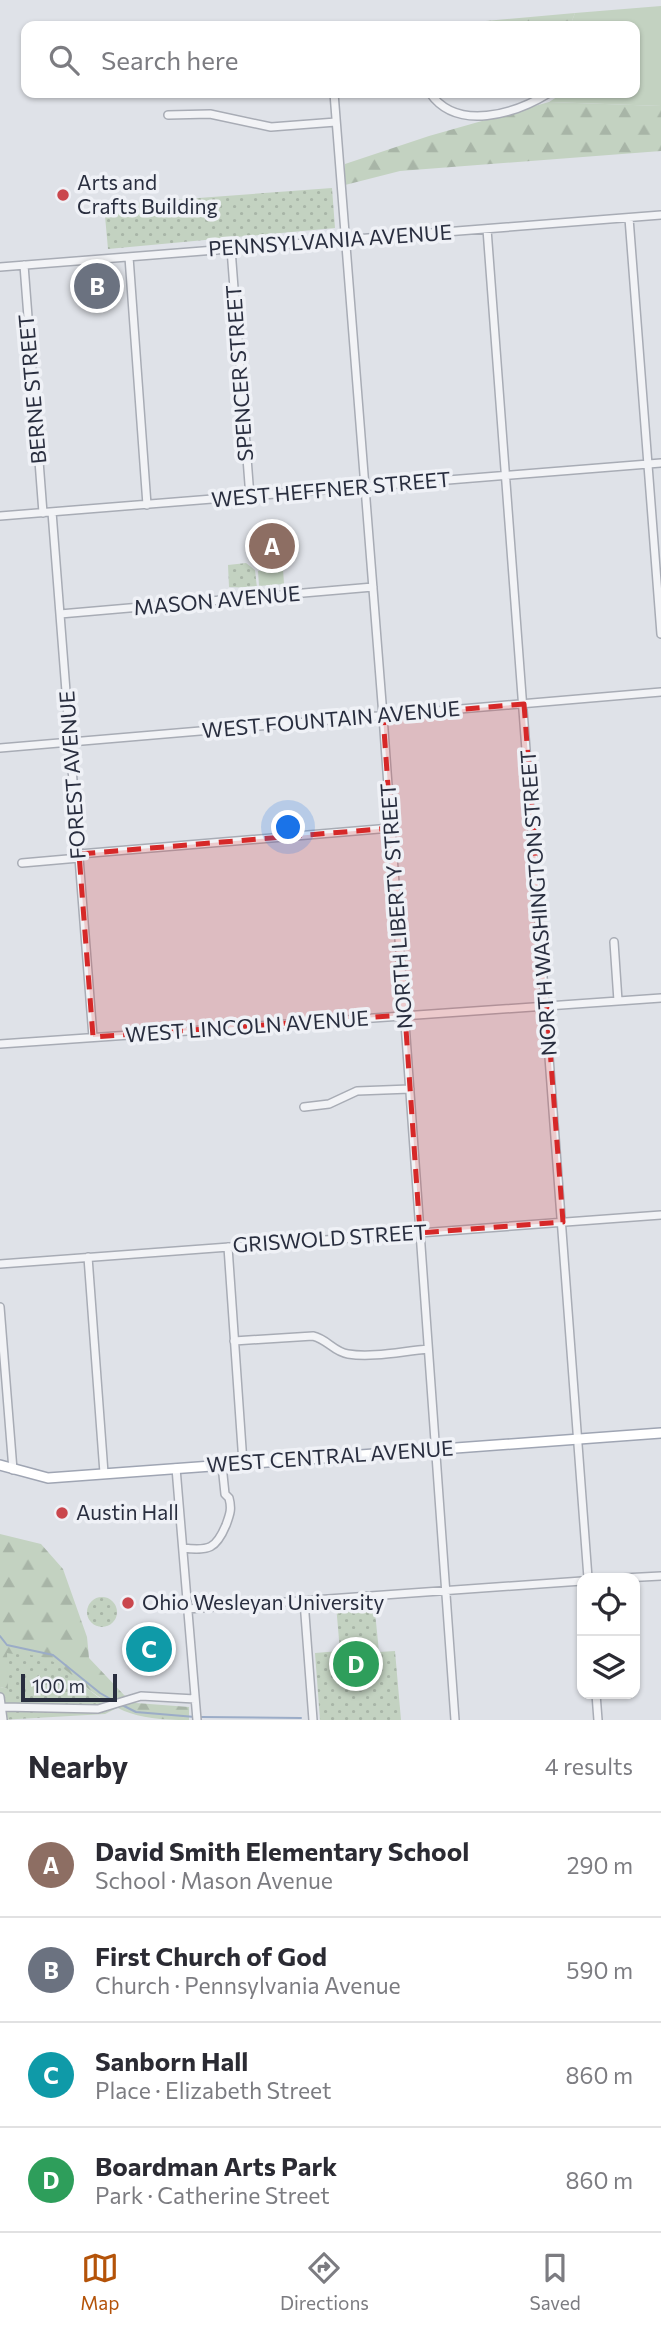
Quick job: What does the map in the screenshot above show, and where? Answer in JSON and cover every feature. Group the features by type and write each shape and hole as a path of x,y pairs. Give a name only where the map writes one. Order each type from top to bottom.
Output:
{"main road":[{"name":"WEST CENTRAL AVENUE","path":"0,1465 40,1477 104,1474 661,1433"}],"street":[{"name":"NORTH LIBERTY STREET","path":"334,98 383,716 455,1720"},
{"path":"434,98 455,112 483,116 510,111 538,98"},
{"path":"168,115 210,114 271,127 336,122"},
{"name":"PENNSYLVANIA AVENUE","path":"0,267 661,215"},
{"path":"629,218 661,634"},
{"name":"NORTH WASHINGTON STREET","path":"488,229 588,1573"},
{"name":"SPENCER STREET","path":"231,249 250,497"},
{"path":"128,257 147,505"},
{"name":"BERNE STREET","path":"24,265 43,513"},
{"name":"WEST HEFFNER STREET","path":"0,516 661,463"},
{"name":"FOREST AVENUE","path":"52,512 93,1037"},
{"name":"MASON AVENUE","path":"60,614 373,587"},
{"name":"WEST FOUNTAIN AVENUE","path":"0,748 661,692"},
{"path":"22,863 391,828"},
{"path":"614,942 618,1001"},
{"name":"WEST LINCOLN AVENUE","path":"0,1044 661,998"},
{"path":"304,1107 329,1104 357,1091 410,1089"},
{"name":"GRISWOLD STREET","path":"0,1264 661,1215"},
{"path":"228,1247 243,1463"},
{"path":"88,1256 104,1474"},
{"path":"0,1307 13,1470"},
{"path":"234,1341 313,1336 325,1340 341,1352 353,1354 428,1349"},
{"path":"183,1548 209,1548 220,1539 232,1510 225,1494 222,1465"},
{"path":"176,1468 197,1720"},
{"path":"640,1577 661,1576"},
{"path":"187,1609 577,1581"},
{"path":"304,1601 313,1720"},
{"path":"0,1697 3,1720"},
{"path":"3,1707 108,1707 125,1699 195,1699"},
{"path":"596,1699 598,1720"}],"highlighted area":[{"path":"524,704 563,1222 420,1233 405,1015 93,1037 79,854 391,828 383,716"}],"green space":[{"path":"661,6 661,106 549,102 555,98 640,98 640,21 572,21 575,13"},
{"path":"575,13 572,21 486,21"},
{"path":"549,102 661,106 661,151 400,171 345,185 345,164 429,136"},
{"path":"332,188 335,228 108,249 104,205"},
{"path":"246,563 255,570 257,588 229,587 228,565"},
{"path":"283,569 284,584 259,586 258,571"},
{"path":"0,1534 41,1544 63,1569 87,1637 89,1658 124,1695 136,1703 189,1707 189,1720 152,1718 124,1711 99,1697 70,1674 8,1689 0,1687"},
{"path":"102,1597 113,1601 117,1612 113,1623 102,1627 91,1623 87,1612 91,1601"},
{"path":"374,1602 379,1652 395,1651 401,1720 320,1720 315,1653 340,1651 336,1605"},
{"path":"7,1653 36,1656 55,1663 98,1697 117,1708 105,1714 0,1720 0,1687 8,1689"}],"waterway":[{"path":"0,1636 7,1645 53,1655 114,1701"},
{"path":"122,1705 136,1712 195,1717"},
{"path":"201,1717 301,1718"}],"place":[{"name":"Arts and Crafts Building","path":"63,195"},
{"name":"First Church of God","path":"97,286"},
{"name":"David Smith Elementary School","path":"272,546"},
{"name":"Austin Hall","path":"62,1513"},
{"name":"Ohio Wesleyan University","path":"128,1603"},
{"name":"Sanborn Hall","path":"149,1649"},
{"name":"Boardman Arts Park","path":"356,1664"}]}
